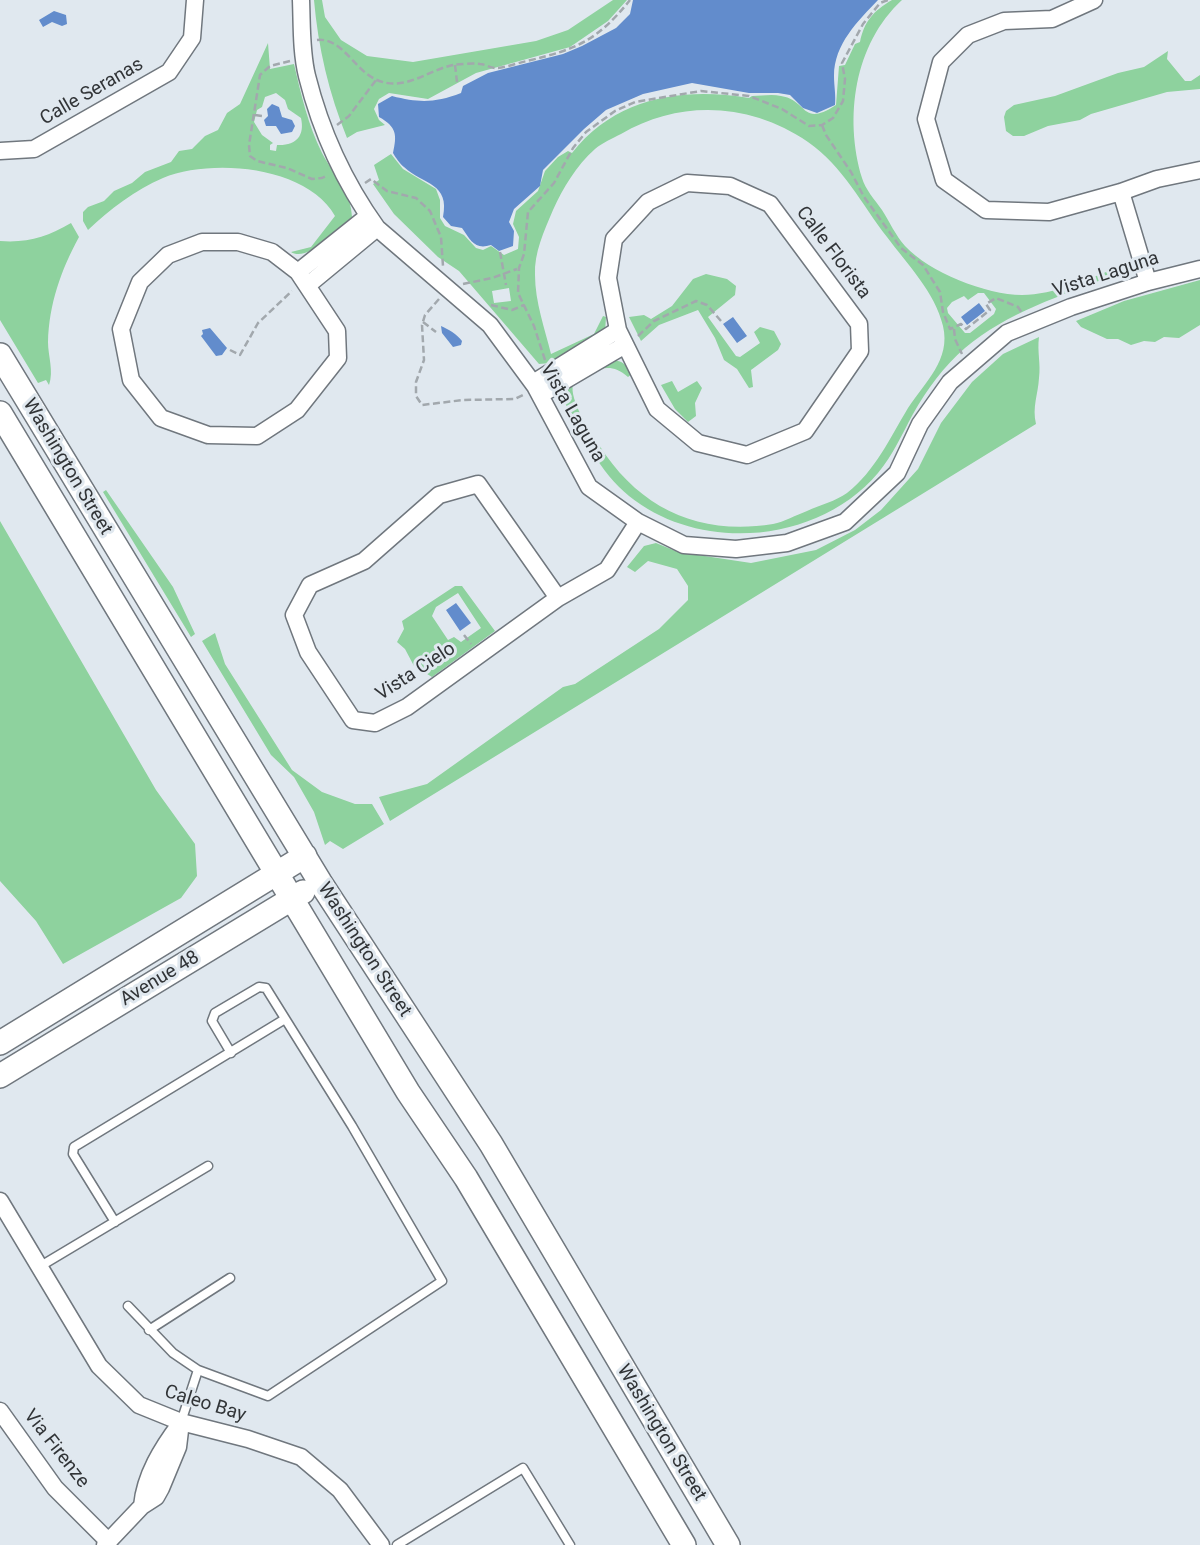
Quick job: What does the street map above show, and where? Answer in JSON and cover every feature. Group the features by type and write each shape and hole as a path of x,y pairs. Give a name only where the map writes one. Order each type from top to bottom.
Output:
{"main road":[{"name":"Washington Street","path":"0,355 320,882 491,1144 728,1545"},
{"name":"Washington Street","path":"0,413 408,1092 466,1178 684,1545"},
{"name":"Avenue 48","path":"0,1042 305,856"},
{"name":"Avenue 48","path":"0,1076 320,882"}],"street":[{"name":"Calle Seranas","path":"0,151 34,149 169,72 192,38 195,0"},
{"name":"Vista Laguna","path":"301,0 307,74 331,151 373,222 490,325 536,388 589,486 638,522 684,545 736,549 787,543 845,522 897,473 920,424 950,382 1007,333 1071,307 1148,282 1200,269"},
{"path":"1094,0 1052,19 1004,21 968,35 941,62 926,119 944,180 986,210 1049,212 1157,179 1200,170"},
{"name":"Calle Florista","path":"687,183 730,186 770,204 859,324 860,351 806,431 747,455 698,443 657,409 622,338 608,278 614,239 648,202 687,183"},
{"path":"1121,192 1148,282"},
{"path":"304,279 373,222"},
{"path":"202,242 237,242 272,252 304,279 337,331 338,358 297,410 257,436 208,435 161,418 131,380 121,329 140,282 169,255 202,242"},
{"path":"536,388 622,338"},
{"path":"536,388 550,373 622,338"},
{"name":"Vista Cielo","path":"558,598 478,484 439,495 364,561 310,585 294,614 308,652 353,720 375,723 407,708 558,598 607,570 638,522"},
{"name":"Caleo Bay","path":"0,1201 99,1366 139,1405 181,1422 248,1439 301,1457 340,1490 381,1545"},
{"name":"Via Firenze","path":"0,1410 55,1488 107,1544"},
{"path":"107,1544 142,1506 156,1497 178,1447 181,1422"}],"lane":[{"path":"128,1306 173,1353 198,1370 268,1396 442,1281 352,1126 266,988 259,986 215,1013 212,1021 231,1053"},
{"path":"115,1222 73,1154 74,1147 285,1019"},
{"path":"39,1267 208,1166"},
{"path":"149,1330 230,1278"},
{"path":"181,1422 198,1370"},
{"path":"397,1545 523,1468 570,1545"}],"path":[{"path":"340,168 322,178 312,179 287,167 257,161 250,156 248,145 260,75 270,66 326,39 376,80 406,82 422,79 437,70 455,65 481,64 495,68 579,46 613,21 630,0"},
{"path":"550,373 518,293 519,268 524,254 528,212 554,183 573,148 586,132 615,111 635,102 677,94 728,93 749,96 782,109 809,126 822,125 833,118 843,101 845,79 842,63 847,53 863,24 880,3 888,0"},
{"path":"455,65 457,82"},
{"path":"324,129 338,125 349,116 376,80"},
{"path":"254,115 262,116"},
{"path":"822,125 863,197 901,248 923,265 940,292 947,326 954,329"},
{"path":"353,190 371,179 387,191 416,198 430,211 441,237 445,264 435,277"},
{"path":"500,252 506,285"},
{"path":"519,268 466,282 451,291 425,315 424,360 416,382 416,396 422,405 463,400 515,399 536,388"},
{"path":"230,350 240,355 258,323 304,279"},
{"path":"466,282 474,290"},
{"path":"954,329 961,324 966,329 990,310 986,304 996,298 1018,306 1028,324"},
{"path":"483,299 494,306 512,310 524,305"},
{"path":"622,338 696,301 707,305 721,321"},
{"path":"423,322 436,332"},
{"path":"954,329 954,338 960,352 972,364"}],"green space":[{"path":"314,0 322,0 325,17 341,40 367,56 413,62 536,41 568,30 613,0 627,0 608,21 570,47 476,73 428,99 389,93 379,99 374,109 379,120 385,125 357,132 347,138 325,70"},
{"path":"892,0 902,0 873,38 864,60 857,83 854,131 863,182 905,246 915,256 943,273 975,286 1008,294 1047,292 1119,267 1112,276 1017,315 965,348 930,387 878,473 853,496 824,514 792,526 758,532 724,533 690,527 658,515 629,496 609,476 586,442 564,400 564,389 607,361 622,363 632,374 628,377 613,369 600,369 573,384 573,391 577,407 586,424 615,467 633,486 673,513 720,526 746,527 781,522 847,493 874,464 935,370 943,350 944,338 943,326 934,302 842,174 808,142 786,129 763,119 716,110 668,115 644,123 601,145 576,170 557,202 540,242 535,285 551,354 594,334 603,316 606,317 605,332 550,363 539,364 459,271 438,257 394,214 373,184 379,180 374,165 391,154 403,169 436,189 440,200 440,218 445,226 464,235 476,248 483,250 491,246 504,255 518,249 519,237 513,224 516,211 538,191 545,171 558,157 568,151 572,153 609,119 630,108 652,100 700,94 749,98 781,96 790,98 806,111 816,114 836,105 839,66 845,65 855,44 860,42 867,23","holes":["509,288 511,301 494,303 492,291","978,293 984,293 996,309 994,314 970,333 965,333 948,313 947,308 964,296 968,300"]},
{"path":"268,43 270,69 294,64 313,132 349,199 351,208 352,217 331,236 305,253 291,252 311,247 335,216 322,199 303,186 281,177 232,168 207,168 163,178 123,201 88,230 83,221 83,212 88,207 104,201 114,191 132,183 145,172 171,162 179,151 192,149 205,136 218,130 227,113 240,104","holes":["276,93 285,100 288,109 301,118 302,130 294,142 277,145 276,151 270,150 273,143 262,135 254,122 257,110 262,107 265,97"]},
{"path":"1168,51 1167,59 1185,81 1191,81 1200,75 1200,89 1167,92 1091,114 1080,120 1048,126 1024,136 1013,136 1006,131 1004,117 1006,111 1014,105 1055,96 1118,73 1144,67"},
{"path":"71,223 79,237 62,275 51,314 48,342 51,369 49,385 46,380 38,383 0,320 0,241 37,238"},
{"path":"706,274 727,279 736,286 735,295 708,317 736,356 740,357 760,343 754,332 760,327 774,331 781,344 778,350 751,370 753,387 749,388 737,369 724,360 715,338 698,310 659,325 641,341 629,317 644,315 651,319 672,306 693,279"},
{"path":"1200,280 1200,325 1179,338 1164,337 1155,342 1144,341 1131,345 1118,339 1107,339 1081,327 1076,321 1124,301"},
{"path":"1039,337 1036,424 390,821 379,797 427,784 563,687 575,684 659,629 688,600 688,586 677,569 648,561 635,572 627,567 644,546 656,543 678,552 751,563 816,550 855,530 881,510 918,469 941,423 972,382 1003,354"},
{"path":"672,381 678,392 697,381 702,388 695,403 696,416 688,422 675,409 661,385"},
{"path":"106,490 173,587 195,634 191,637 103,492"},
{"path":"0,521 156,790 195,844 197,876 181,898 63,964 36,921 0,881"},
{"path":"455,586 462,586 495,631 432,677 414,666 405,649 397,642 404,629 402,621","holes":["458,593 481,628 461,642 454,637 448,640 432,616 436,607"]},
{"path":"215,633 225,664 292,770 322,792 355,804 372,804 384,824 343,849 330,841 325,845 314,812 294,777 271,755 202,641"}],"water":[{"path":"633,0 878,0 848,34 838,54 834,76 835,105 817,113 803,108 790,95 749,93 692,83 643,94 606,110 543,170 540,186 514,209 509,222 514,231 513,246 499,251 491,245 477,245 462,228 451,226 443,217 443,197 439,191 397,159 393,153 394,132 389,124 379,117 378,104 392,96 419,101 443,99 461,93 463,86 488,73 563,54 616,28 630,14"},
{"path":"54,11 66,15 67,24 62,26 52,22 43,27 39,20"},
{"path":"272,104 279,107 282,117 292,120 295,126 292,132 281,134 276,126 266,126 264,120 268,116 267,109"},
{"path":"979,303 985,311 967,325 961,317"},
{"path":"733,317 747,336 737,343 723,324"},
{"path":"441,326 458,336 462,341 461,345 453,347 442,333"},
{"path":"210,328 227,348 222,355 216,356 201,336 202,330"},
{"path":"456,603 471,623 460,631 446,610"}]}
